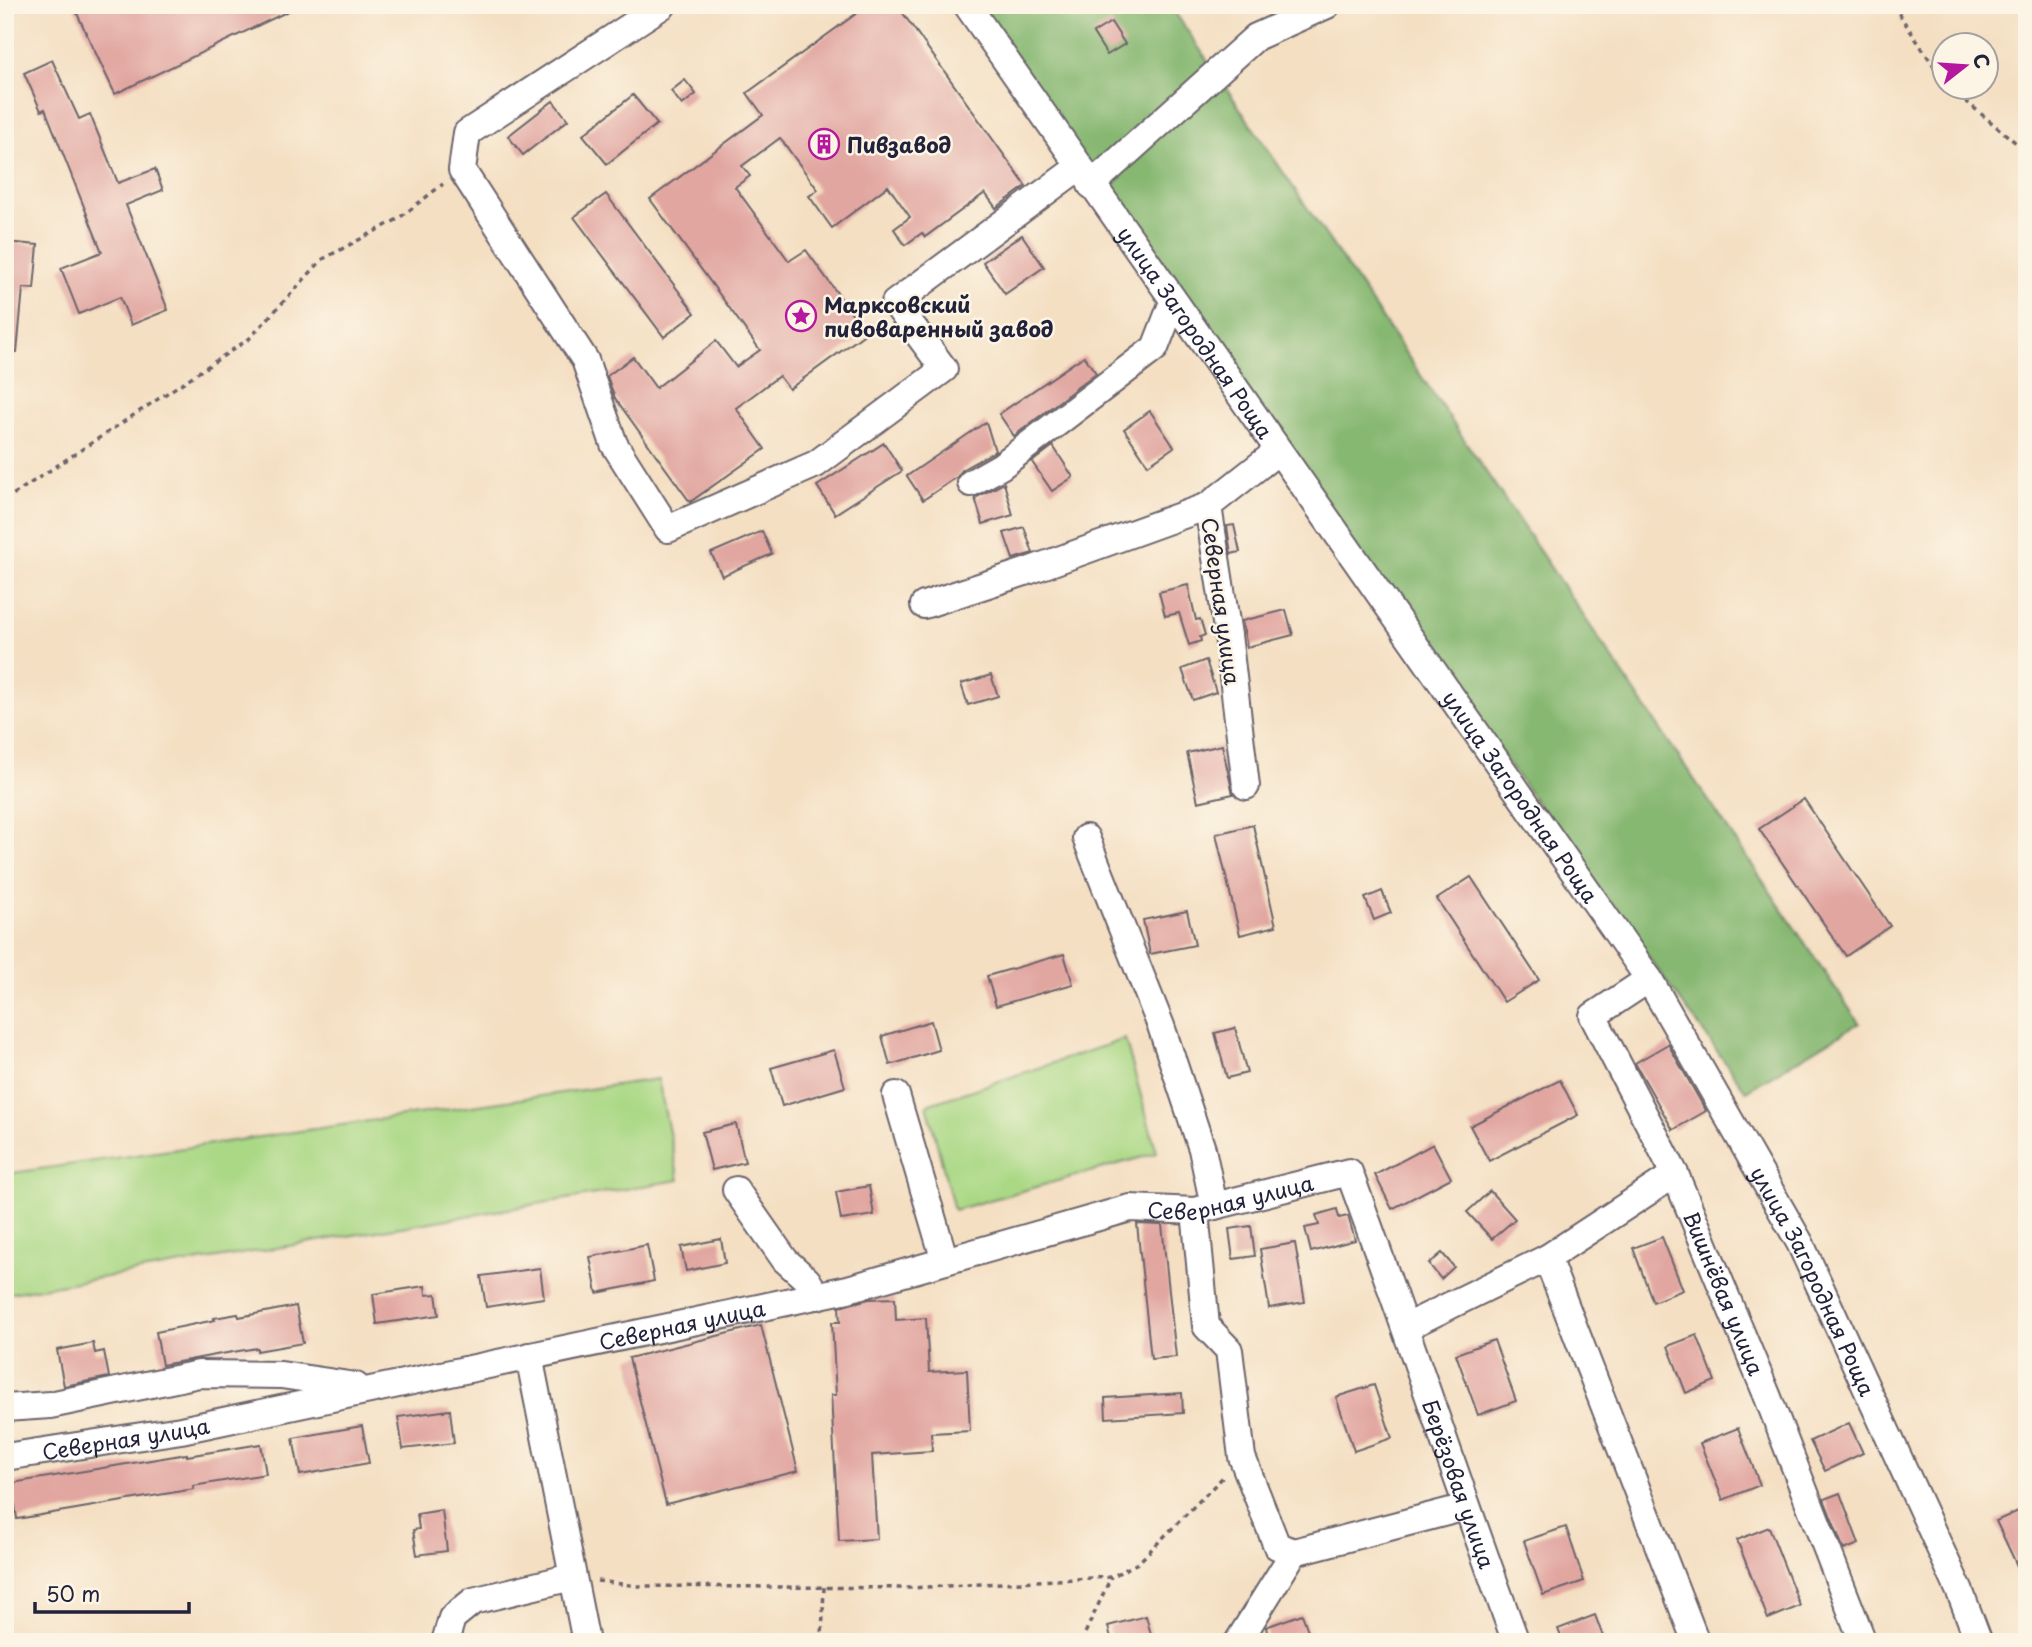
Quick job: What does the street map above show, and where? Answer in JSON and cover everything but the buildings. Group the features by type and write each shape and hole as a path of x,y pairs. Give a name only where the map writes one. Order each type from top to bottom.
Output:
{"street":[{"path":"663,5 467,133 462,170 585,360 614,444 668,528 816,464 944,369 895,303 1085,176 1256,37 1327,5"},
{"name":"улица Загородная Роща","path":"967,5 1649,979 1800,1243 1960,1592 1979,1642"},
{"path":"971,482 1001,466 1155,348 1173,302"},
{"name":"Северная улица","path":"1246,786 1228,635 1208,506 1278,452"},
{"path":"924,605 1028,571 1208,506"},
{"path":"1086,838 1161,1026 1202,1149 1206,1326 1229,1350 1242,1457 1277,1546 1294,1552 1466,1507"},
{"name":"Вишнёвая улица","path":"1649,979 1593,1016 1675,1174 1767,1395 1863,1642"},
{"path":"896,1095 945,1261"},
{"name":"Северная улица","path":"5,1457 181,1430 817,1296 1130,1208 1204,1209 1349,1172"},
{"name":"Берёзовая улица","path":"1349,1172 1406,1326 1466,1507 1516,1642"},
{"path":"1406,1326 1547,1258 1675,1174"},
{"path":"736,1190 785,1261 807,1280 817,1296"},
{"path":"1547,1258 1696,1642"},
{"path":"529,1356 586,1642"},
{"path":"5,1408 50,1405 199,1374 281,1375 375,1389"},
{"path":"1238,1642 1294,1552"},
{"path":"445,1642 452,1618 473,1601 572,1577"}],"path":[{"path":"1893,5 1930,60"},
{"path":"1967,102 2027,152"},
{"path":"5,500 249,339 323,259 398,219 462,170"},
{"path":"572,1577 638,1586 910,1588 1111,1577 1138,1563 1242,1457"},
{"path":"1081,1642 1111,1577"},
{"path":"823,1642 824,1587"}],"green space":[{"path":"967,5 1170,5 1859,1023 1746,1091 1189,324"},
{"path":"1125,1039 1157,1153 954,1210 927,1105"},
{"path":"658,1079 679,1180 5,1294 5,1174"}],"place":[{"name":"Пивзавод","path":"824,144"},
{"name":"Марксовский пивоваренный завод","path":"801,316"}]}
